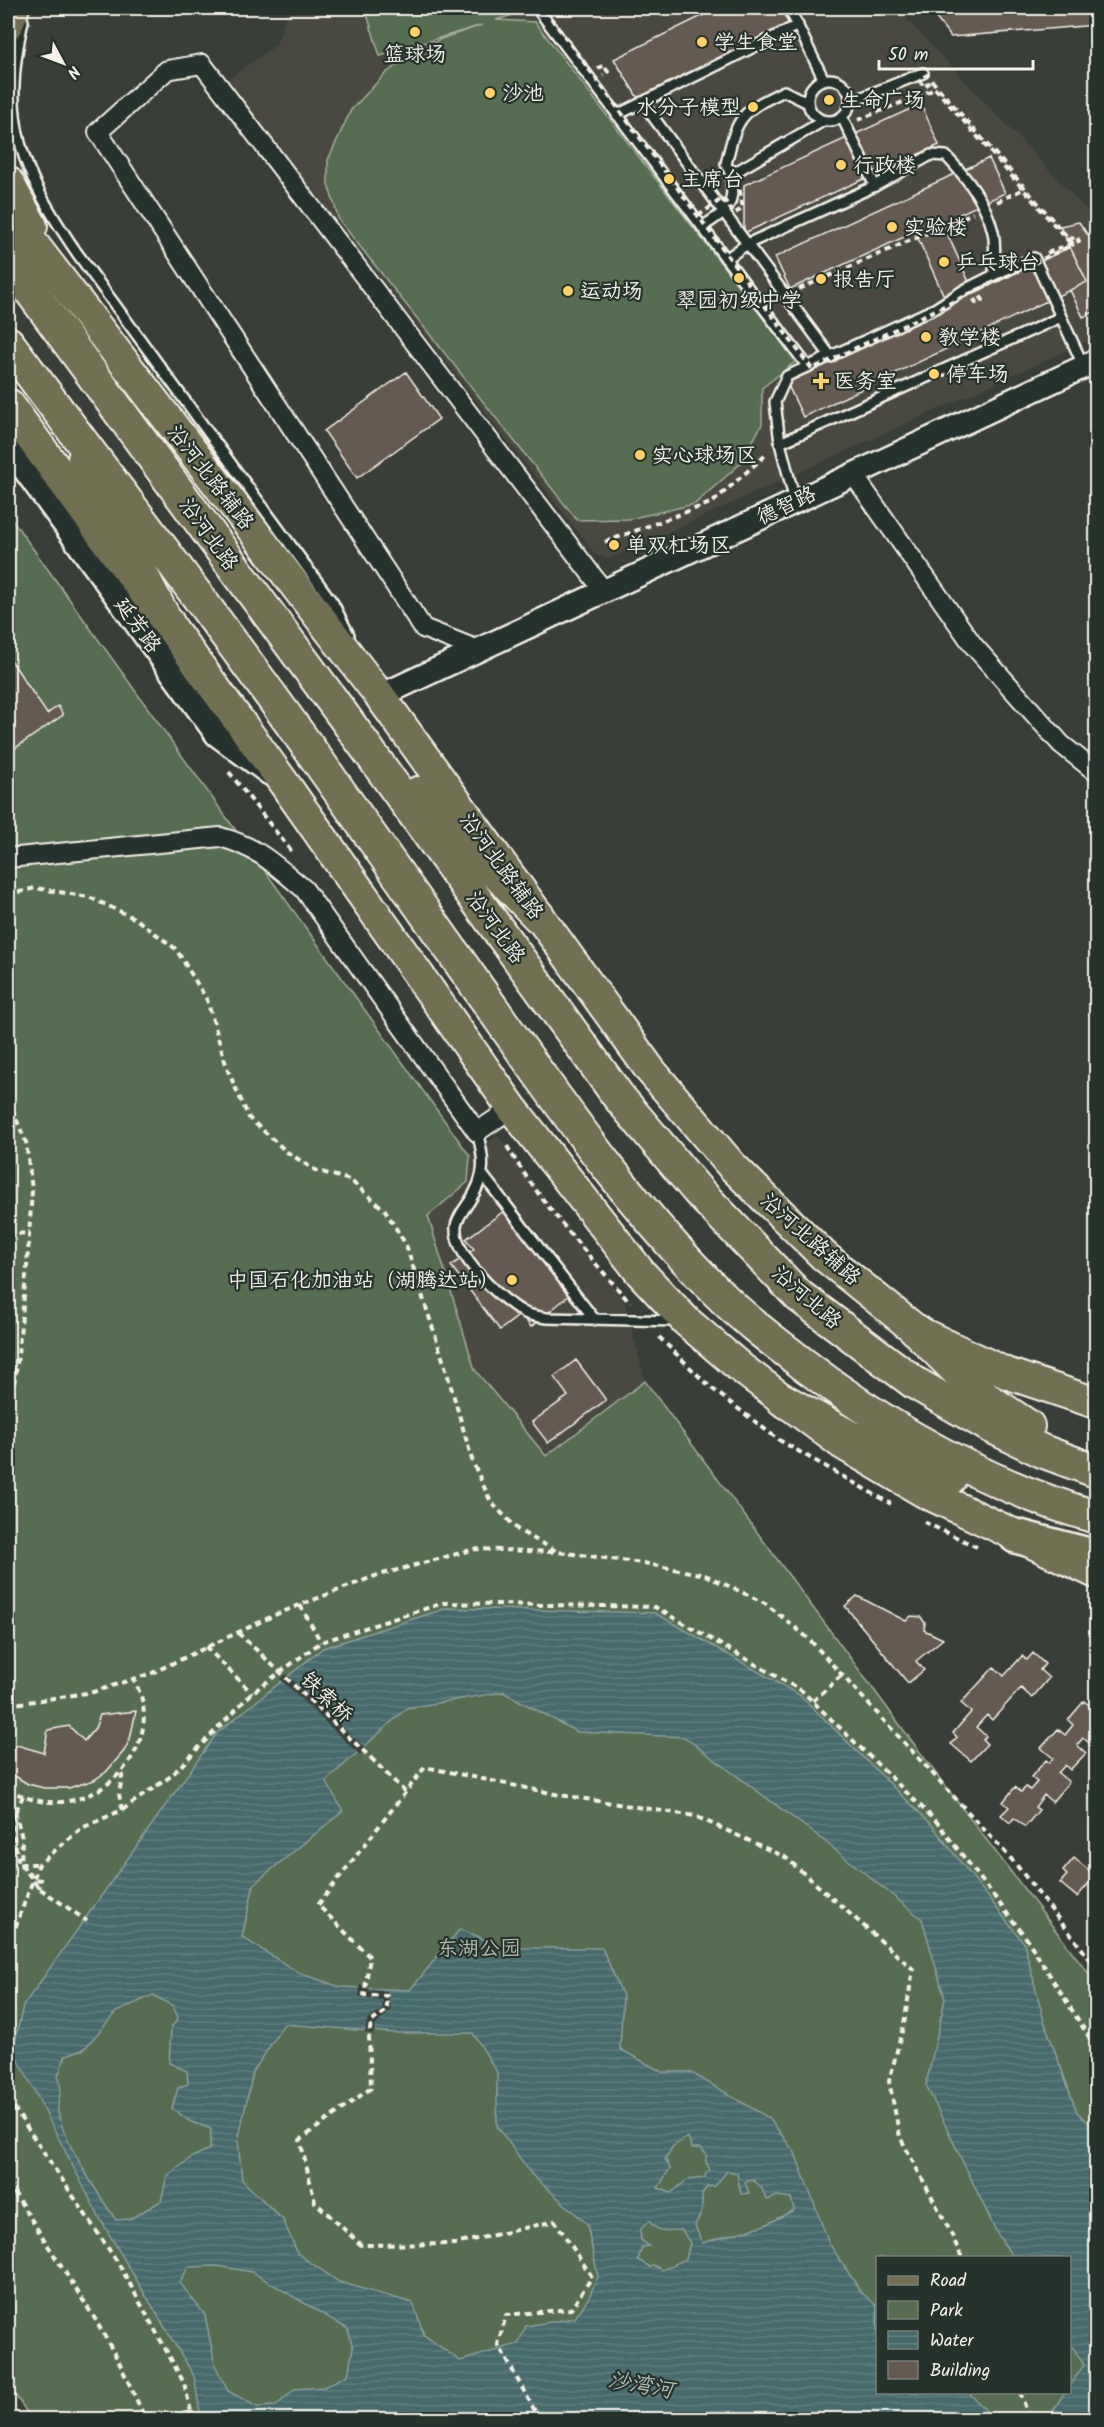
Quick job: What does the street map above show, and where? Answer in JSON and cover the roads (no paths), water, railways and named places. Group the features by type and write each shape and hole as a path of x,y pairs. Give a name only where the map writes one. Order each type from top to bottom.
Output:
{"highway":[{"name":"沿河北路","path":"8,260 342,714 618,1096 698,1191 799,1296 915,1383 1042,1451 1096,1471"},
{"path":"9,346 253,672 580,1134 668,1241 721,1295 769,1338 830,1384 892,1426 986,1478 1095,1517"},
{"path":"8,405 168,623"},
{"path":"342,714 538,917"},
{"path":"917,1331 984,1397 1096,1471"},
{"path":"783,1400 850,1437 959,1481 1015,1500 1095,1517"},
{"path":"1016,1536 1096,1557"}],"main road":[{"path":"8,182 70,294"},
{"name":"沿河北路辅路","path":"8,211 380,696 651,1071 732,1166 825,1256 917,1331 1005,1373 1096,1403"},
{"path":"61,414 168,623 286,786 512,1108 640,1272 686,1322 841,1443 924,1492 1096,1573"}],"street":[{"path":"478,650 423,628 98,132 167,70 202,64 604,591"},
{"name":"德智路","path":"380,696 1090,364"},
{"name":"延芳路","path":"11,445 217,735 286,786"},
{"path":"853,474 973,645 1060,744 1096,772"},
{"path":"8,858 220,837 243,843 272,861 304,889 477,1132 512,1108"}],"lane":[{"path":"789,8 824,80"},
{"path":"542,11 617,115 808,367"},
{"path":"16,14 16,48 12,85 15,127 26,168 46,208 142,349 333,603 380,696"},
{"path":"617,115 798,25"},
{"path":"850,102 923,73"},
{"path":"824,80 843,84 850,102 842,117 829,122 812,114 808,103 813,86 824,80"},
{"path":"702,227 724,213 733,198 735,177 726,164 734,129 753,106 784,92 808,103"},
{"path":"642,102 831,357"},
{"path":"842,117 875,186"},
{"path":"735,177 823,121"},
{"path":"726,259 747,244 875,186 931,155 941,155 946,156 958,169 974,189 984,208 993,233 994,275"},
{"path":"795,501 780,443 775,402 787,376 936,308 994,275 1034,258 1061,317 1090,364"},
{"path":"780,443 1061,317"},
{"path":"477,1132 484,1155 482,1174 475,1194 456,1224 457,1240 464,1253 497,1294 528,1314 547,1318 686,1322"},
{"path":"482,1174 595,1320"}],"water":[{"name":"沙湾河","path":"447,1608 655,1613 801,1696 931,1824 1024,1943 1044,2021 1077,2112 1096,2130 1096,2419 567,2420 561,2416 549,2420 201,2419 194,2376 100,2219 13,2049 23,2006 217,1733 323,1648","holes":["503,1692 577,1732 684,1737 818,1836 922,1919 945,1999 926,2085 998,2235 1012,2256 1071,2256 1071,2345 1084,2365 1071,2384 1071,2394 1063,2394 1052,2413 993,2418 970,2394 876,2394 876,2305 861,2292 829,2243 795,2153 769,2118 690,2072 662,2072 620,2049 623,1996 602,1948 505,1948 460,1929 410,1990 340,1987 299,1973 242,1937 254,1884 343,1811 326,1781 407,1708","153,1995 173,2006 178,2018 171,2028 169,2063 187,2071 188,2084 178,2088 172,2108 189,2121 211,2129 210,2149 194,2156 167,2176 161,2201 130,2219 116,2220 82,2168 66,2137 58,2112 61,2091 58,2076 66,2055 84,2049 116,2012","284,2024 394,2033 473,2033 497,2072 497,2126 532,2175 587,2224 598,2277 589,2297 575,2318 526,2326 518,2344 460,2361 424,2335 413,2303 339,2282 298,2254 283,2220 242,2180 238,2141 253,2072","688,2137 692,2148 701,2148 706,2154 706,2162 710,2170 706,2173 705,2178 687,2180 671,2193 658,2188 670,2168 665,2159 673,2146","727,2171 737,2173 741,2194 749,2193 745,2182 753,2180 761,2187 767,2200 777,2196 791,2198 794,2210 765,2225 702,2243 695,2225 702,2212 702,2194 707,2187 715,2186","649,2221 660,2230 682,2230 690,2243 686,2259 662,2270 653,2265 650,2267 638,2260 642,2247 649,2246 641,2240 640,2230","217,2266 252,2272 348,2329 353,2348 348,2375 324,2387 295,2389 276,2406 257,2407 228,2391 215,2365 205,2315 180,2283 188,2267"]}],"place":[{"name":"篮球场","path":"415,32"},
{"name":"学生食堂","path":"702,42"},
{"name":"沙池","path":"490,93"},
{"name":"生命广场","path":"829,100"},
{"name":"水分子模型","path":"753,107"},
{"name":"行政楼","path":"841,165"},
{"name":"主席台","path":"669,179"},
{"name":"实验楼","path":"892,227"},
{"name":"乒乓球台","path":"944,262"},
{"name":"翠园初级中学","path":"739,278"},
{"name":"报告厅","path":"821,279"},
{"name":"运动场","path":"568,291"},
{"name":"教学楼","path":"926,337"},
{"name":"停车场","path":"934,374"},
{"name":"医务室","path":"821,381"},
{"name":"实心球场区","path":"640,455"},
{"name":"单双杠场区","path":"614,545"},
{"name":"中国石化加油站（湖腾达站）","path":"512,1280"}],"park label":[{"name":"东湖公园","path":"479,1948"}]}
